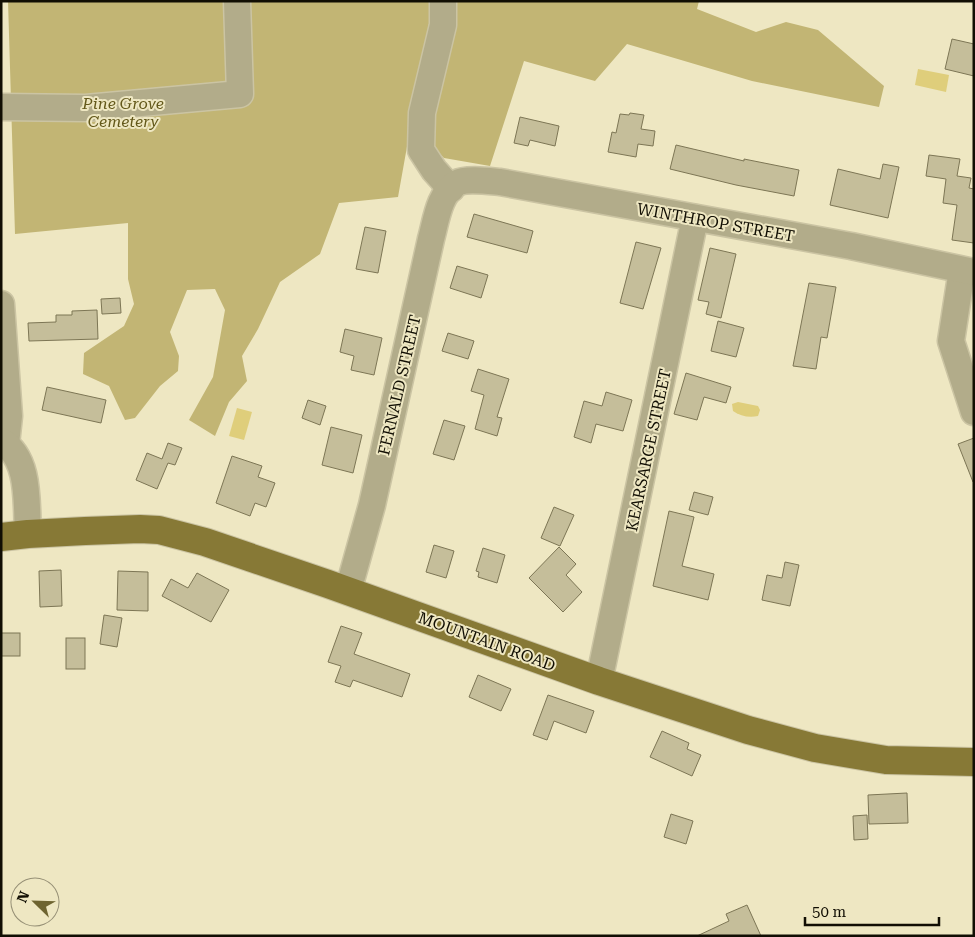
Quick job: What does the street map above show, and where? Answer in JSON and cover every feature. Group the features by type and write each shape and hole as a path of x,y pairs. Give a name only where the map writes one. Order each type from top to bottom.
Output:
{"main road":[{"name":"MOUNTAIN ROAD","path":"1,537 140,529 159,530 205,542 599,681 748,730 815,748 886,760 974,762"}],"street":[{"path":"1,107 86,108 240,94 237,1"},
{"path":"443,1 443,25 422,113 421,150 434,170 454,186"},
{"name":"WINTHROP STREET","path":"454,186 479,181 500,182 852,246 968,271"},
{"name":"FERNALD STREET","path":"348,591 372,505 431,239 442,199 454,186"},
{"name":"KEARSARGE STREET","path":"599,681 695,218"},
{"path":"968,271 951,341 974,412"},
{"path":"1,304 9,416 4,442 15,453 23,474 28,534"}],"green space":[{"name":"Pine Grove Cemetery","path":"8,1 433,1 398,197 339,203 320,254 280,282 258,329 242,356 247,381 229,402 215,436 189,420 213,377 225,310 215,289 187,290 170,332 179,356 178,371 160,386 135,418 125,420 109,386 83,374 84,353 124,326 134,304 128,279 128,223 15,234"},
{"path":"453,1 699,1 697,9 756,32 786,22 818,30 884,86 879,107 752,81 627,44 595,81 524,61 490,166 444,158 429,143"}],"shaded area":[{"path":"918,69 949,75 946,92 915,85"},
{"path":"738,402 758,406 760,410 758,416 745,416 733,411 732,404"},
{"path":"237,408 252,412 244,440 229,436"}],"building":[{"path":"952,39 974,44 974,76 945,69"},
{"path":"630,113 644,115 641,129 655,131 653,146 638,144 636,157 608,152 612,132 616,133 620,114 629,115"},
{"path":"520,117 559,126 555,146 530,140 528,146 514,143"},
{"path":"676,145 744,161 744,159 799,170 794,196 736,185 670,169"},
{"path":"929,155 960,159 957,176 971,178 969,188 974,189 974,243 952,240 957,205 943,203 946,179 926,176"},
{"path":"883,164 899,167 888,218 830,205 838,169 880,179"},
{"path":"474,214 533,231 527,253 467,237"},
{"path":"365,227 386,231 378,273 356,269"},
{"path":"636,242 661,248 643,309 620,303"},
{"path":"710,248 736,254 721,318 706,314 709,302 698,300"},
{"path":"457,266 488,275 481,298 450,288"},
{"path":"809,283 836,287 827,338 821,337 816,369 793,366"},
{"path":"120,298 121,313 102,314 101,299"},
{"path":"97,310 98,339 29,341 28,323 56,322 56,315 72,315 72,311"},
{"path":"718,321 744,328 736,357 711,351"},
{"path":"345,329 382,338 374,375 351,370 354,356 340,352"},
{"path":"448,333 474,341 468,359 442,351"},
{"path":"478,369 509,379 497,417 502,418 497,436 475,429 484,395 471,391"},
{"path":"686,373 731,387 726,403 704,397 697,420 674,414"},
{"path":"47,387 106,400 101,423 42,410"},
{"path":"606,392 632,400 623,431 596,424 591,443 574,437 584,401 602,406"},
{"path":"308,400 326,406 320,425 302,418"},
{"path":"444,420 465,426 454,460 433,454"},
{"path":"331,427 362,435 353,473 322,465"},
{"path":"974,438 974,482 973,482 958,444"},
{"path":"168,443 182,448 175,465 168,463 157,489 136,480 147,453 162,459"},
{"path":"232,456 262,466 258,477 275,483 266,507 255,503 250,516 216,503"},
{"path":"694,492 713,497 708,515 689,510"},
{"path":"554,507 574,515 560,546 541,538"},
{"path":"669,511 694,517 682,566 714,574 708,600 653,586"},
{"path":"434,545 454,551 446,578 426,572"},
{"path":"559,547 576,564 566,575 582,592 563,612 529,578"},
{"path":"483,548 505,555 497,583 478,577 479,572 476,571"},
{"path":"785,562 799,565 790,606 762,600 767,575 782,578"},
{"path":"61,570 62,606 40,607 39,571"},
{"path":"118,571 148,572 148,611 117,610"},
{"path":"197,573 229,590 211,622 162,596 171,579 188,588"},
{"path":"104,615 122,618 117,647 100,644"},
{"path":"341,626 362,633 354,654 410,674 402,697 353,680 350,687 335,682 341,666 328,662"},
{"path":"1,633 20,633 20,656 1,656"},
{"path":"66,638 85,638 85,669 66,669"},
{"path":"478,675 511,689 501,711 469,697"},
{"path":"548,695 594,711 586,733 554,721 547,740 533,735"},
{"path":"662,731 689,743 687,749 701,755 692,776 650,757"},
{"path":"907,793 908,823 869,824 868,795"},
{"path":"671,814 693,821 686,844 664,837"},
{"path":"867,815 868,839 854,840 853,816"},
{"path":"747,905 761,936 697,936 729,921 726,914"}]}
